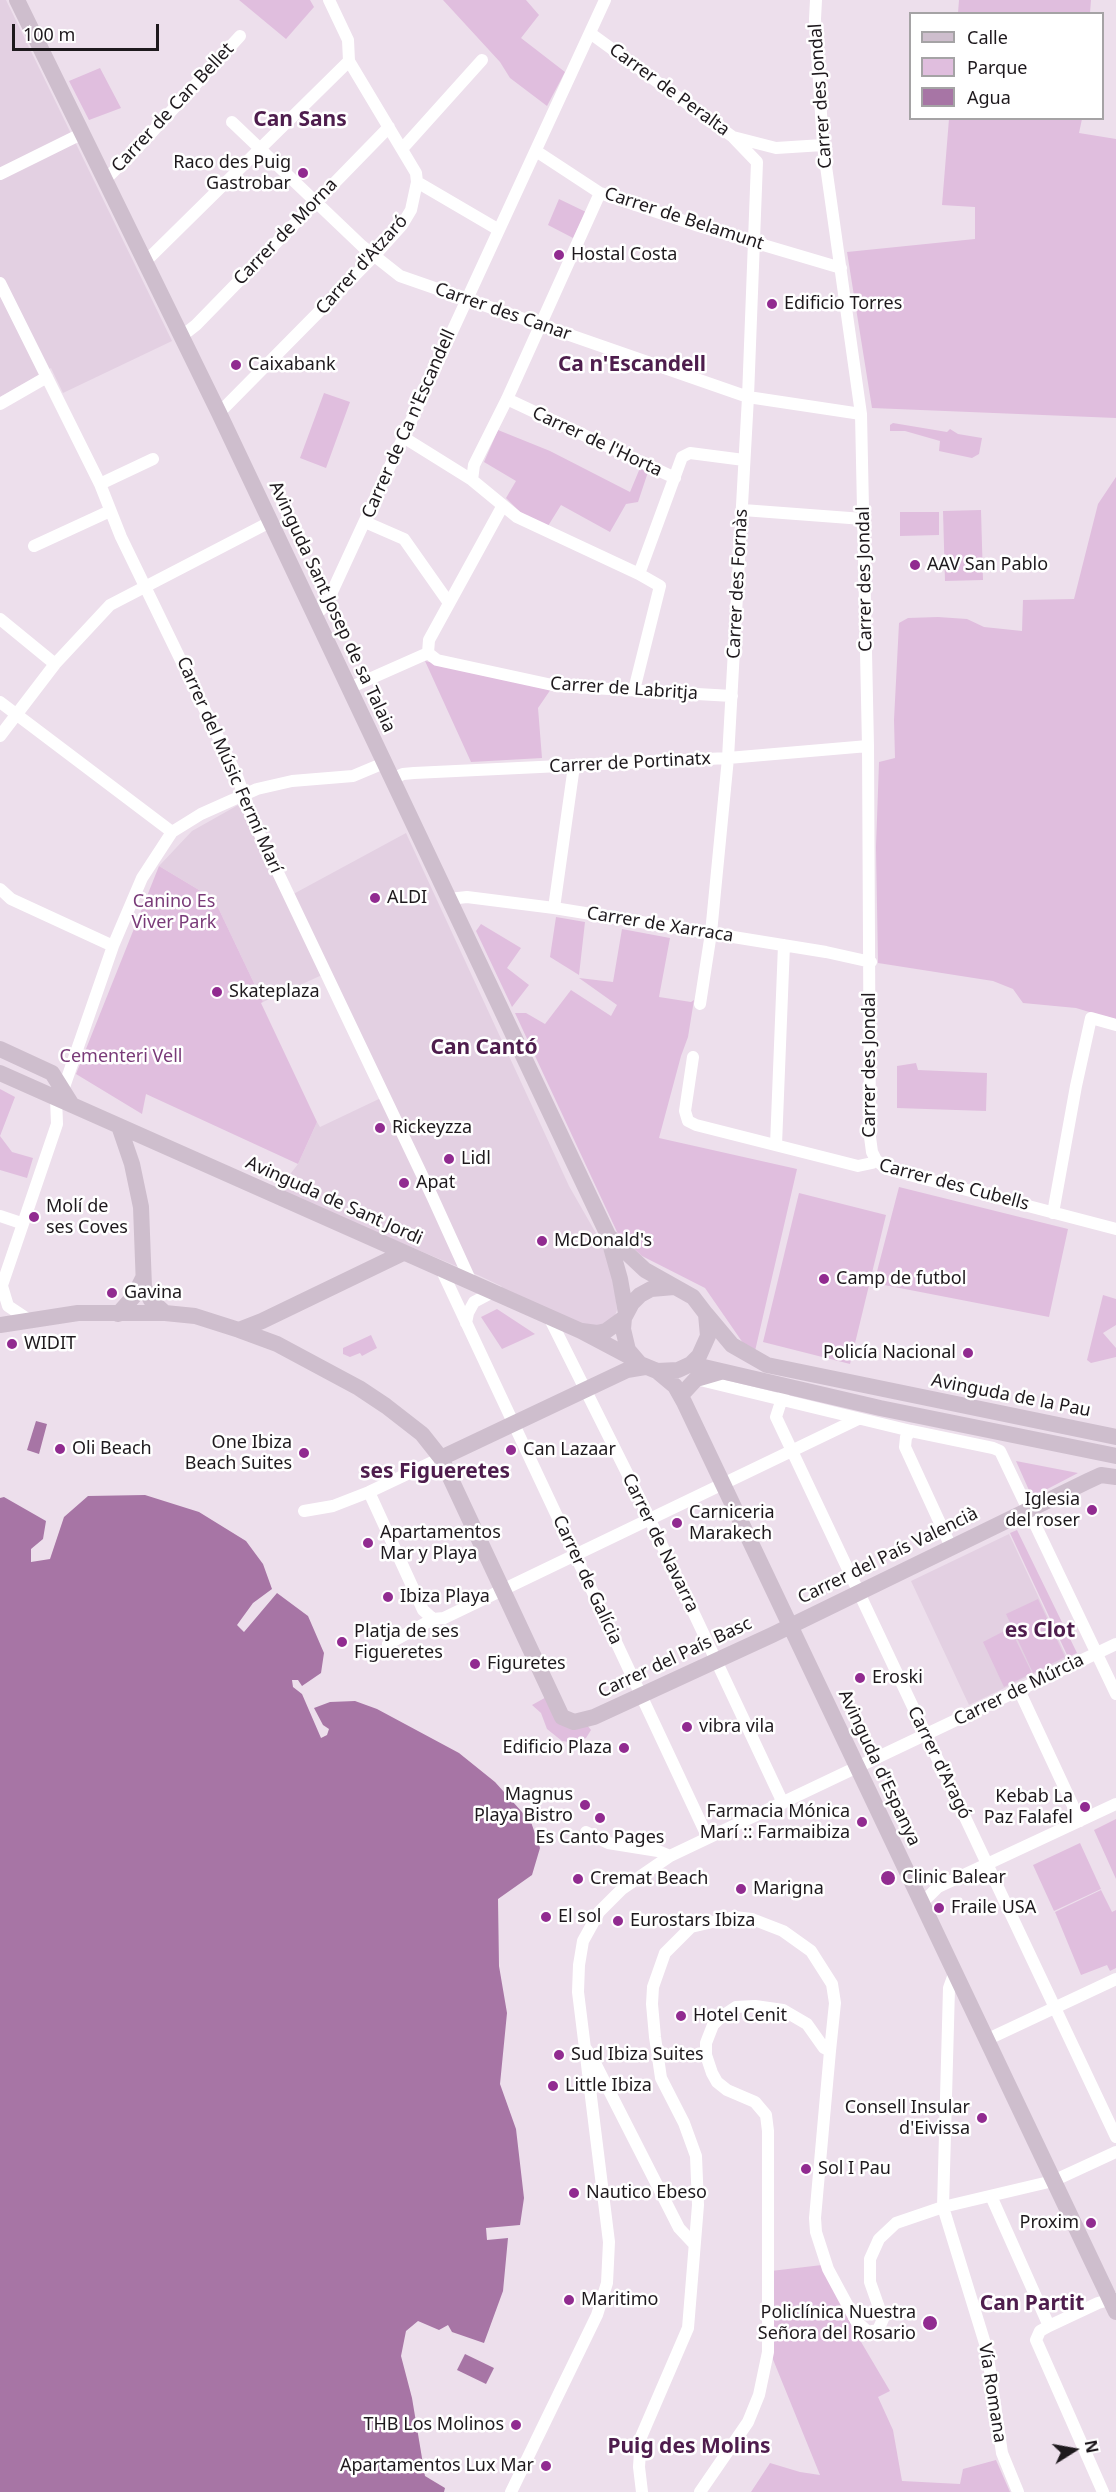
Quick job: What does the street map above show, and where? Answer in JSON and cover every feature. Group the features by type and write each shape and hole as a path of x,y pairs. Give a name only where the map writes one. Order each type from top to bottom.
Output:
{"street":[{"name":"Avinguda Sant Josep de sa Talaia","path":"17,0 219,413 607,1233"},
{"path":"329,0 348,40 349,61 412,164 417,182 499,230"},
{"name":"Carrer de Ca n'Escandell","path":"314,616 326,604 365,522 465,299 605,0"},
{"name":"Carrer des Jondal","path":"816,0 815,19 823,144 861,414 868,746 868,910 871,962 870,1137 872,1152 876,1160"},
{"name":"Carrer de Peralta","path":"590,33 733,137 776,148 823,144"},
{"name":"Carrer de Can Bellet","path":"106,178 143,142 240,36"},
{"path":"402,149 482,60"},
{"path":"146,261 349,61"},
{"name":"Carrer des Canar","path":"232,122 362,246 400,276 748,397 861,414"},
{"name":"Carrer de Morna","path":"182,336 196,325 389,127"},
{"path":"0,174 83,133"},
{"path":"733,137 757,162 776,148"},
{"name":"Carrer de Belamunt","path":"536,151 600,193 841,268"},
{"name":"Carrer des Fornàs","path":"700,1004 711,933 728,758 743,510 757,162"},
{"name":"Carrer d'Atzaró","path":"219,413 402,225 411,210 417,182"},
{"path":"472,480 474,465 507,399 600,193"},
{"name":"Carrer del Músic Fermí Marí","path":"0,283 100,484 110,511 237,776 252,818 457,1248 472,1284"},
{"path":"0,404 47,377"},
{"name":"Carrer de l'Horta","path":"507,399 675,478 682,457 690,453 744,460"},
{"path":"403,437 472,480 502,507 517,517 660,586 634,690"},
{"path":"100,484 153,459"},
{"path":"639,574 675,478"},
{"path":"349,688 428,653 429,640 502,507"},
{"path":"743,510 863,519"},
{"path":"34,546 110,511"},
{"path":"0,736 55,664 110,605 270,522"},
{"path":"365,522 404,539 449,603"},
{"path":"0,619 55,664"},
{"name":"Carrer de Labritja","path":"428,653 437,660 557,686 732,696"},
{"path":"0,702 172,832"},
{"name":"Carrer de Portinatx","path":"392,779 403,774 414,773 728,758 868,746"},
{"path":"29,1320 8,1305 1,1288 4,1263 57,1124 55,1093 146,866 172,832 244,794 292,781 353,777 384,764"},
{"path":"554,908 574,766"},
{"path":"0,889 11,899 113,946"},
{"name":"Carrer de Xarraca","path":"449,899 467,897 554,908 784,945 871,962"},
{"path":"776,1145 784,945"},
{"path":"1053,1213 1091,1018 1116,1025"},
{"name":"Avinguda de Sant Jordi","path":"0,1049 52,1073 55,1093"},
{"name":"Carrer des Cubells","path":"693,1057 685,1111 688,1120 696,1125 858,1166 876,1160 887,1169 1116,1229"},
{"name":"Avinguda de Sant Jordi","path":"0,1073 55,1093 76,1108 581,1331 645,1366"},
{"path":"57,1124 76,1108"},
{"path":"119,1126 132,1164 141,1207 143,1278 147,1293 165,1313"},
{"path":"132,1164 140,1151 158,1144"},
{"path":"0,1216 21,1223"},
{"path":"607,1233 634,1262 693,1297 705,1314 708,1325 705,1347 691,1370 684,1397"},
{"path":"607,1233 620,1279 625,1316 624,1340 645,1366"},
{"path":"371,1267 376,1255 373,1240"},
{"path":"239,1330 274,1316 404,1253"},
{"path":"634,1262 689,1285 699,1292 740,1350"},
{"name":"Carrer de Galícia","path":"442,1270 708,1838"},
{"path":"118,1314 134,1296 143,1278"},
{"path":"625,1316 640,1295 651,1289 674,1287"},
{"path":"466,1323 474,1302 491,1293"},
{"path":"4,1327 29,1320 78,1314 165,1313 195,1316 277,1344 359,1388 422,1434 441,1458 502,1590"},
{"name":"Avinguda de la Pau","path":"705,1314 724,1338 767,1365 1116,1437"},
{"path":"274,1316 271,1327 277,1344"},
{"name":"Avinguda de Sant Jordi","path":"581,1331 597,1333 606,1331 625,1316"},
{"name":"Carrer de Navarra","path":"549,1317 649,1520 783,1803"},
{"path":"304,1511 333,1506 369,1492 627,1370 645,1366 668,1372 691,1370"},
{"name":"Avinguda d'Espanya","path":"645,1366 675,1386 684,1397 954,1974 1114,2303"},
{"name":"Avinguda de la Pau","path":"691,1370 724,1371 858,1419 993,1448 1000,1451 1029,1509"},
{"name":"Avinguda de la Pau","path":"691,1370 784,1393 880,1408 1116,1456"},
{"name":"Carrer d'Aragó","path":"784,1393 776,1417 1116,2137"},
{"path":"388,1644 434,1619 444,1618 858,1419"},
{"path":"911,1431 906,1437 905,1447 951,1547"},
{"name":"Carrer del País Valencià","path":"790,1626 1029,1509 1109,1476"},
{"path":"369,1492 423,1610 434,1619"},
{"path":"1029,1509 1116,1694"},
{"name":"Carrer del País Basc","path":"502,1590 562,1716 574,1722 594,1717 790,1626"},
{"name":"Carrer de Múrcia","path":"511,2492 597,2315 607,2283 609,2242 578,1979 581,1952 587,1930 599,1912 614,1896 643,1873 670,1856 1116,1644"},
{"path":"1019,1690 1080,1821"},
{"path":"921,1904 938,1887 1116,1804"},
{"path":"586,1832 608,1843 658,1851 670,1856"},
{"path":"642,2492 639,2467 641,2437 688,2328 692,2305 698,2205 696,2156 684,2123 661,2078 654,2026 653,1987 665,1953 691,1927 734,1917 752,1919 783,1931 811,1951 823,1966 832,1984 834,2003 814,2223 819,2248 828,2269 863,2330 868,2332 878,2330 883,2319 870,2282 870,2259 879,2239 896,2223 943,2207 1053,2181 1116,2152"},
{"name":"Vía Romana","path":"954,1974 949,1988 943,2207 988,2357 1002,2453 1018,2492"},
{"path":"986,2040 1116,1980"},
{"path":"700,2492 748,2422 765,2374 768,2352 768,2131 766,2115 755,2102 727,2090 717,2082 706,2055 706,2043 713,2025 721,2017 736,2007 755,2006 783,2010 807,2024 824,2048 830,2051"},
{"path":"585,2049 593,2059 679,2228 694,2244"},
{"path":"991,2196 1048,2326"},
{"path":"1103,2492 1037,2345 1036,2335 1048,2326 1114,2303"},
{"path":"1111,2492 1116,2490"}],"shaded area":[{"path":"0,0 6,0 172,341 63,393 51,368 0,397"},
{"path":"240,804 286,898 406,833 569,1186 597,1235 613,1272 617,1310 608,1327 581,1325 504,1291 501,1286 480,1276 277,1191 298,1164 317,1122 320,1127 381,1098 322,975 263,1002 214,899 159,866 192,831"},
{"path":"1009,1534 1067,1658 969,1705 911,1581"}],"green space":[{"path":"239,0 310,0 314,7 286,39"},
{"path":"443,0 526,0 539,15 521,38 565,72 547,106 510,78 500,62"},
{"path":"959,0 1091,0 1090,12 958,12"},
{"path":"100,68 121,108 89,120 69,81"},
{"path":"949,120 1082,120 1079,133 1116,139 1116,418 872,408 847,252 975,239 975,207 942,205"},
{"path":"559,199 586,212 573,238 548,225"},
{"path":"324,393 350,402 326,468 300,458"},
{"path":"893,423 947,432 950,429 958,434 982,438 979,454 972,458 939,451 940,441 905,431 890,431 890,425"},
{"path":"498,430 550,451 630,492 640,468 648,472 638,502 626,504 610,532 561,505 548,526 523,515 506,498 516,481 484,462"},
{"path":"1116,477 1116,1020 1076,1008 1023,1003 1013,989 993,981 878,963 876,847 879,762 895,758 894,720 899,623 908,618 938,617 967,619 984,627 1022,631 1023,600 1074,599 1098,504"},
{"path":"981,510 983,580 945,581 943,511"},
{"path":"900,512 939,512 939,535 900,536"},
{"path":"425,661 551,689 538,708 542,758 471,762"},
{"path":"159,866 214,899 263,1002 261,1003 317,1122 298,1164 146,1094 142,1114 76,1074"},
{"path":"556,917 585,922 579,975 550,957"},
{"path":"481,924 521,948 507,968 529,985 512,1007 476,931"},
{"path":"622,929 670,938 659,997 691,1002 694,1000 688,1037 659,1138 797,1169 755,1351 743,1343 705,1288 642,1256 618,1234 515,1013 526,1013 545,1024 571,990 611,1016 617,1005 579,978 613,982"},
{"path":"916,1063 918,1070 987,1073 986,1111 897,1108 897,1066"},
{"path":"0,1089 15,1097 0,1136"},
{"path":"0,1136 12,1152 33,1158 27,1178 0,1170"},
{"path":"899,1187 1068,1229 1049,1317 874,1283"},
{"name":"Camp de futbol","path":"799,1193 886,1215 850,1364 763,1342"},
{"path":"1103,1295 1116,1299 1116,1325 1103,1333 1116,1348 1116,1357 1091,1363 1087,1360"},
{"path":"497,1309 535,1334 502,1349 481,1317"},
{"path":"371,1335 377,1348 362,1356 360,1353 350,1357 343,1354 343,1348"},
{"path":"1016,1461 1078,1473 1032,1497"},
{"path":"1017,1530 1077,1653 1068,1657 1010,1533"},
{"path":"1038,1599 1065,1657 1033,1673 1006,1614"},
{"path":"1010,1628 1032,1673 1004,1687 983,1642"},
{"path":"550,1695 561,1717 587,1725 591,1730 586,1738 575,1743 562,1741 547,1729 541,1713 532,1705"},
{"path":"1116,1819 1116,1879 1094,1830"},
{"path":"1080,1843 1101,1889 1054,1911 1033,1865"},
{"path":"1101,1890 1112,1912 1116,1910 1116,1968 1110,1971 1107,1965 1081,1975 1055,1912"},
{"path":"822,2265 854,2330 890,2391 878,2397 893,2430 902,2481 960,2484 963,2469 996,2460 1010,2492 751,2492 770,2463 820,2475 772,2357 771,2271"}],"water":[{"path":"36,1421 47,1424 39,1454 27,1450"},
{"path":"145,1495 199,1512 246,1541 263,1564 272,1589 253,1603 237,1625 244,1632 277,1593 308,1616 324,1653 321,1673 302,1686 298,1680 292,1680 293,1687 302,1694 321,1738 327,1735 329,1729 323,1725 314,1708 330,1702 355,1701 377,1709 459,1753 495,1782 531,1822 540,1848 532,1875 498,1899 499,1966 507,2013 500,2084 516,2129 524,2198 520,2225 486,2228 487,2240 508,2238 503,2291 484,2343 452,2332 448,2325 439,2330 418,2321 406,2331 401,2356 412,2398 425,2476 445,2488 444,2492 0,2492 0,1498 4,1497 46,1521 43,1539 31,1549 31,1562 50,1559 64,1517 88,1496"},
{"path":"465,2354 494,2368 486,2384 457,2370"}],"place":[{"name":"Raco des Puig Gastrobar","path":"303,173"},
{"name":"Hostal Costa","path":"559,255"},
{"name":"Edificio Torres","path":"772,304"},
{"name":"Caixabank","path":"236,365"},
{"name":"AAV San Pablo","path":"915,565"},
{"name":"ALDI","path":"375,898"},
{"name":"Skateplaza","path":"217,992"},
{"name":"Rickeyzza","path":"380,1128"},
{"name":"Lidl","path":"449,1159"},
{"name":"Apat","path":"404,1183"},
{"name":"Molí de ses Coves","path":"34,1217"},
{"name":"McDonald's","path":"542,1241"},
{"name":"Camp de futbol","path":"824,1279"},
{"name":"Gavina","path":"112,1293"},
{"name":"WIDIT","path":"12,1344"},
{"name":"Policía Nacional","path":"968,1353"},
{"name":"Oli Beach","path":"60,1449"},
{"name":"Can Lazaar","path":"511,1450"},
{"name":"One Ibiza Beach Suites","path":"304,1453"},
{"name":"Iglesia del roser","path":"1092,1510"},
{"name":"Carniceria Marakech","path":"677,1523"},
{"name":"Apartamentos Mar y Playa","path":"368,1543"},
{"name":"Ibiza Playa","path":"388,1597"},
{"name":"Platja de ses Figueretes","path":"342,1642"},
{"name":"Figuretes","path":"475,1664"},
{"name":"Eroski","path":"860,1678"},
{"name":"vibra vila","path":"687,1727"},
{"name":"Edificio Plaza","path":"624,1748"},
{"name":"Magnus Playa Bistro","path":"585,1805"},
{"name":"Kebab La Paz Falafel","path":"1085,1807"},
{"name":"Es Canto Pages","path":"600,1818"},
{"name":"Farmacia Mónica Marí :: Farmaibiza","path":"862,1822"},
{"name":"Clinic Balear","path":"888,1878"},
{"name":"Cremat Beach","path":"578,1879"},
{"name":"Marigna","path":"741,1889"},
{"name":"Fraile USA","path":"939,1908"},
{"name":"El sol","path":"546,1917"},
{"name":"Eurostars Ibiza","path":"618,1921"},
{"name":"Hotel Cenit","path":"681,2016"},
{"name":"Sud Ibiza Suites","path":"559,2055"},
{"name":"Little Ibiza","path":"553,2086"},
{"name":"Consell Insular d'Eivissa","path":"982,2118"},
{"name":"Sol I Pau","path":"806,2169"},
{"name":"Nautico Ebeso","path":"574,2193"},
{"name":"Proxim","path":"1091,2223"},
{"name":"Maritimo","path":"569,2300"},
{"name":"Policlínica Nuestra Señora del Rosario","path":"930,2323"},
{"name":"THB Los Molinos","path":"516,2425"},
{"name":"Apartamentos Lux Mar","path":"546,2466"}],"district":[{"name":"Can Sans","path":"300,120"},
{"name":"Ca n'Escandell","path":"632,365"},
{"name":"Can Cantó","path":"484,1048"},
{"name":"ses Figueretes","path":"435,1472"},
{"name":"es Clot","path":"1040,1631"},
{"name":"Can Partit","path":"1032,2304"},
{"name":"Puig des Molins","path":"689,2447"}],"park label":[{"name":"Canino Es Viver Park","path":"174,912"},
{"name":"Cementeri Vell","path":"121,1057"}]}
